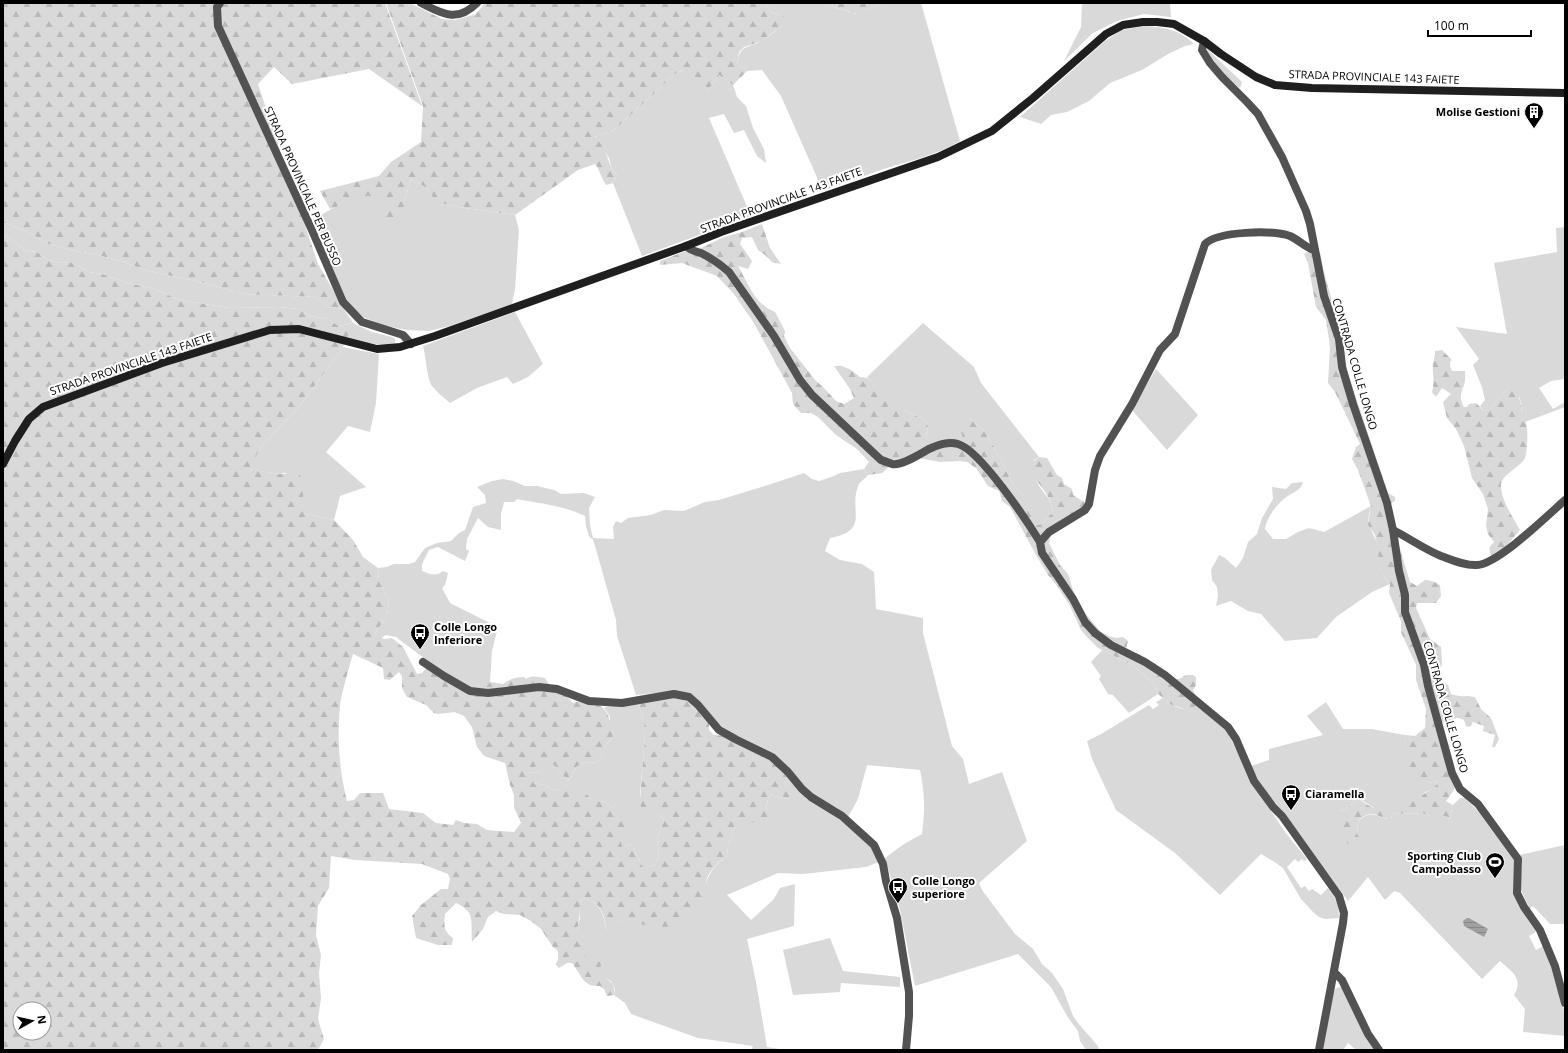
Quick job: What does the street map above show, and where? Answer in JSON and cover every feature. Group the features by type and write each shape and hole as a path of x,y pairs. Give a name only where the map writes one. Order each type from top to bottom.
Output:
{"main road":[{"name":"STRADA PROVINCIALE 143 FAIETE","path":"3,464 14,441 29,418 43,407 162,363 262,333 285,328 299,329 377,349 411,344 722,232 938,157 992,131 1033,98 1106,34 1123,25 1143,22 1174,24 1204,41 1256,77 1275,85 1312,88 1565,93"}],"street":[{"name":"STRADA PROVINCIALE PER BUSSO","path":"220,3 217,7 218,26 308,221 343,302 362,322 403,335 411,344"},
{"path":"421,3 443,14 457,16 469,11 477,3"},
{"name":"CONTRADA COLLE LONGO","path":"1204,41 1202,50 1204,54 1222,77 1258,114 1279,150 1306,211 1310,224 1324,296 1339,339 1342,367 1387,503 1405,595 1406,612 1424,664 1428,686 1452,773 1460,789 1478,804 1518,859 1517,893 1524,907 1540,930 1555,966 1565,1003"},
{"path":"1040,542 1049,532 1085,510 1089,504 1095,470 1100,456 1132,404 1160,350 1175,334 1205,244 1210,239 1222,236 1252,233 1281,234 1291,237 1308,248 1314,250"},
{"path":"686,246 690,250 701,253 721,265 729,272 774,336 800,380 812,395 881,460 896,464 914,458 942,443 960,444 974,455 1005,491 1040,542 1042,553 1073,599 1085,622 1095,633 1111,645 1145,662 1165,675 1228,727 1236,739 1254,781 1273,807 1282,816 1339,896 1344,912 1335,973 1320,1050"},
{"path":"1393,530 1442,556 1462,563 1477,565 1493,560 1508,550 1565,500"},
{"path":"423,662 470,691 488,693 539,687 557,689 589,701 622,703 674,694 689,697 698,705 719,730 772,757 788,772 802,789 842,816 874,845 883,864 886,881 897,918 909,992 909,1016 906,1050"},
{"path":"1335,973 1342,980 1368,1034 1379,1050"}],"green space":[{"path":"3,3 385,3 422,106 369,69 292,84 274,67 258,84 318,264 344,309 329,307 315,297 243,294 208,284 145,270 121,261 49,244 30,233 3,222"},
{"path":"386,3 410,3 442,19 456,20 476,14 485,3 767,3 766,4 771,12 788,18 783,25 762,41 744,47 739,52 737,63 747,71 733,85 719,75 707,92 698,92 684,69 676,73 613,131 595,137 604,148 612,170 617,175 613,183 606,185 595,164 578,170 515,215 458,207 436,202 427,188 411,179 404,202 405,217 385,219 383,197 367,196 330,209 320,191 379,176 391,162 421,142 423,106"},
{"path":"829,3 831,6 856,14 883,3 921,3 960,141 933,154 823,191 781,96 762,70 747,71 737,63 743,49 768,37 783,25 780,15 771,12 766,4"},
{"path":"829,3 883,3 857,14 831,6"},
{"path":"1082,3 1170,3 1171,17 1144,14 1117,21 1093,33 1064,61 1081,27"},
{"path":"1145,26 1172,30 1183,35 1194,44 1185,46 1168,54 1142,70 1110,83 1089,101 1067,112 1051,115 1041,124 1020,117 1105,41 1122,30"},
{"path":"1207,49 1242,82 1240,88 1216,65"},
{"path":"684,69 707,92 719,75 733,85 737,97 746,106 753,128 764,149 766,163 757,156 744,130 734,133 724,114 709,118 751,216 642,256 613,183 617,175 612,170 609,158 595,137 613,131 676,73"},
{"path":"411,179 427,188 437,202 458,207 515,215 519,230 515,289 512,304 450,326 429,331 406,330 382,325 363,317 345,300 317,229 318,217 341,204 367,196 380,196 404,202"},
{"path":"3,222 30,233 49,244 94,254 121,261 145,270 208,284 243,294 315,297 329,307 344,309 353,323 372,332 392,337 395,339 395,343 376,344 346,338 352,323 339,326 328,319 311,316 299,309 279,307 230,308 179,300 155,289 128,283 102,274 89,272 70,262 57,263 48,260 37,252 24,250 17,243 3,235"},
{"path":"762,224 770,248 781,264 772,262 758,250 752,237 742,238 740,244 752,261 748,269 738,266 757,299 775,312 785,331 784,336 790,348 816,381 836,401 844,404 854,398 850,389 834,366 848,368 860,377 874,381 886,390 908,412 926,422 928,426 926,445 955,447 963,441 961,429 969,418 985,432 1014,486 1021,492 1034,511 1033,526 1041,524 1052,513 1052,507 1048,496 1028,470 1028,466 1039,457 1047,458 1057,475 1062,478 1064,484 1072,489 1073,495 1086,503 1084,508 1044,534 1050,539 1049,543 1060,565 1068,574 1074,593 1086,614 1100,631 1116,638 1123,637 1128,641 1126,649 1141,655 1143,664 1166,679 1179,679 1186,675 1193,675 1196,677 1196,685 1193,690 1196,696 1196,706 1188,710 1172,705 1158,694 1154,684 1134,666 1098,648 1087,637 1081,630 1070,606 1036,555 1010,507 1002,501 999,491 988,486 976,468 967,462 940,462 919,458 890,466 882,473 868,475 864,469 869,462 857,449 836,435 818,417 811,413 801,413 793,404 792,393 754,323 734,294 717,276 682,263 660,265 660,261 696,247 699,249 724,237"},
{"path":"1565,227 1565,379 1551,381 1539,388 1553,409 1565,402 1565,407 1525,422 1522,414 1520,398 1509,387 1488,411 1483,410 1480,406 1485,400 1482,387 1473,365 1479,359 1456,327 1507,334 1494,263 1557,252 1556,228"},
{"path":"3,235 17,243 24,250 37,252 48,260 57,263 70,262 89,272 102,274 128,283 155,289 179,300 230,308 279,307 299,309 311,316 328,319 339,326 353,323 343,347 298,408 261,447 249,469 300,475 306,514 334,520 353,540 363,557 378,568 379,581 389,601 387,616 375,633 384,639 392,638 403,647 417,674 422,673 426,668 479,696 490,682 503,684 518,677 524,677 526,679 533,677 545,678 551,686 573,703 581,701 589,702 605,709 614,735 604,748 604,754 596,763 586,762 576,767 569,781 555,766 547,762 536,766 528,772 541,773 538,779 533,783 545,785 551,789 559,791 571,790 585,793 593,800 601,800 613,808 618,808 624,815 626,825 621,837 622,847 631,844 643,867 655,865 659,855 657,839 664,819 651,809 641,808 645,730 639,703 676,697 687,701 709,721 709,730 714,735 725,736 780,767 804,793 806,799 788,799 770,795 767,801 767,808 770,820 748,823 735,827 728,845 727,856 713,868 707,877 707,895 696,910 671,927 650,926 620,920 617,929 607,930 600,908 593,901 581,898 577,930 587,951 585,958 590,961 595,958 601,963 600,972 614,986 614,995 607,996 604,989 600,986 589,985 572,963 567,963 559,968 556,964 558,959 558,951 553,947 541,929 520,915 504,914 496,911 488,917 483,929 472,942 472,924 470,914 467,910 456,903 445,914 444,921 447,933 453,938 452,945 438,945 416,938 412,916 421,905 441,889 448,889 450,879 448,874 422,864 355,860 331,856 329,888 318,906 316,935 321,955 319,973 321,998 318,1019 324,1039 318,1050 3,1050","holes":["353,654 383,668 384,679 390,680 399,672 402,676 402,688 407,697 426,705 434,713 455,712 464,716 472,727 477,747 484,756 505,763 514,795 514,807 521,823 514,832 487,830 477,824 464,823 456,820 453,825 436,823 423,813 389,809 383,793 360,793 354,800 347,801 340,765 339,717 342,693"]},
{"path":"1308,252 1320,252 1343,341 1347,371 1388,493 1395,497 1395,501 1390,504 1397,539 1410,582 1417,586 1427,580 1433,581 1440,585 1441,596 1436,603 1417,603 1416,608 1430,639 1441,647 1442,663 1439,677 1448,685 1451,694 1475,697 1481,709 1491,718 1499,739 1495,747 1492,747 1495,735 1483,731 1484,726 1473,722 1471,726 1466,726 1464,720 1459,718 1441,723 1455,785 1454,790 1446,801 1453,805 1449,820 1446,816 1430,816 1422,813 1392,814 1391,819 1374,814 1367,815 1358,821 1357,834 1360,839 1357,845 1348,844 1339,832 1340,811 1353,803 1357,798 1370,806 1380,810 1385,810 1395,808 1405,803 1407,795 1420,798 1437,784 1436,780 1430,783 1422,779 1413,778 1410,771 1405,735 1415,736 1425,728 1426,709 1416,680 1416,665 1401,632 1401,621 1389,593 1390,584 1381,572 1375,535 1368,525 1371,506 1358,470 1352,459 1356,447 1360,444 1335,392 1328,383 1330,347 1328,333 1326,320 1316,307 1308,263 1304,254"},
{"path":"515,312 543,364 528,377 513,384 507,377 477,388 450,403 430,383 423,346"},
{"path":"923,323 974,367 981,383 1039,457 1034,460 1036,480 1051,503 1052,508 1052,513 1041,524 1033,526 1026,500 1021,492 1014,486 985,432 969,418 963,441 955,447 926,445 928,426 926,422 903,408 867,377"},
{"path":"343,347 379,354 376,403 370,432 348,426 326,452 366,487 340,496 334,520 306,514 286,473 273,473 248,469 261,447 298,408"},
{"path":"1442,350 1452,360 1450,362 1450,366 1452,371 1465,371 1465,381 1461,394 1464,407 1467,407 1469,404 1476,403 1483,410 1488,411 1509,387 1516,387 1527,426 1525,458 1503,479 1501,483 1504,499 1520,530 1503,550 1492,557 1489,548 1494,542 1488,534 1486,526 1488,509 1483,494 1472,478 1464,446 1456,429 1447,418 1443,402 1451,394 1442,388 1436,397 1432,392 1435,351"},
{"path":"1156,369 1198,415 1167,450 1132,410"},
{"path":"864,469 868,475 859,484 856,493 856,517 854,524 851,530 830,538 825,551 840,560 862,564 874,572 876,609 923,618 923,633 952,746 963,759 969,784 1002,772 1027,841 979,883 982,890 1015,934 1033,949 1042,964 1052,973 1063,989 1073,1016 1100,1050 1086,1050 1080,1041 1078,1031 1067,1016 1051,987 1018,954 915,986 900,910 885,858 904,844 922,834 924,802 920,770 867,765 858,799 848,817 836,807 814,797 723,728 678,691 636,695 617,636 616,620 593,539 590,538 586,527 585,516 560,507 517,499 514,502 504,502 501,514 501,530 488,527 478,518 467,539 466,549 469,551 465,561 438,547 429,550 422,564 422,571 433,574 438,574 443,571 448,573 445,585 442,588 450,603 498,627 492,651 490,682 479,696 429,662 396,637 386,635 381,638 375,633 387,616 389,601 379,581 378,568 387,567 394,564 409,564 415,562 425,548 437,543 451,541 459,533 465,530 473,507 486,503 485,495 477,487 492,481 503,479 525,486 537,486 554,490 561,494 584,493 595,497 589,508 590,525 593,538 614,539 613,527 616,521 621,523 628,518 651,515 664,510 684,511 705,502 719,500 804,473 812,479 819,481 840,473"},
{"path":"1303,482 1299,489 1280,502 1270,515 1265,529 1273,539 1286,539 1309,528 1324,532 1371,506 1368,523 1378,546 1382,573 1390,584 1372,592 1336,617 1317,638 1285,641 1261,614 1248,611 1231,601 1216,606 1218,596 1217,587 1212,580 1211,570 1219,555 1225,558 1236,568 1243,558 1248,542 1257,534 1262,518 1273,499 1272,487 1286,489 1292,483"},
{"path":"1102,650 1134,666 1154,684 1158,694 1129,713 1113,695 1108,694 1099,679 1101,676 1091,662"},
{"path":"1163,698 1178,708 1186,709 1196,706 1226,730 1258,792 1285,832 1307,859 1304,861 1302,859 1298,862 1295,859 1287,867 1301,888 1305,886 1309,891 1312,889 1321,895 1328,888 1336,902 1339,918 1325,919 1319,917 1301,899 1283,868 1261,854 1220,895 1175,853 1116,810 1092,759 1087,741 1149,705 1153,709 1159,705 1156,702"},
{"path":"1326,702 1343,729 1372,729 1405,735 1410,755 1416,769 1425,780 1430,783 1436,780 1437,785 1433,789 1425,792 1420,798 1394,809 1385,811 1376,809 1357,798 1353,803 1340,811 1340,832 1348,842 1357,835 1358,821 1371,814 1391,819 1392,814 1422,813 1430,816 1446,816 1449,820 1453,805 1460,798 1465,798 1478,811 1514,860 1522,911 1536,932 1529,936 1536,950 1543,946 1553,967 1565,1014 1565,1036 1523,1032 1525,1009 1514,995 1518,984 1512,972 1500,961 1482,979 1400,893 1394,891 1385,900 1368,877 1348,901 1259,782 1251,766 1269,760 1269,749 1323,735 1307,716"},
{"path":"639,703 645,730 640,795 651,809 664,819 657,839 659,855 655,865 643,867 631,844 622,847 621,837 613,808 601,800 593,800 585,793 559,791 551,789 545,785 533,783 541,773 527,772 542,763 547,762 554,765 569,781 576,767 586,762 596,763 604,754 604,748 614,735 610,724 610,717 604,707"},
{"path":"770,795 788,799 806,799 817,803 832,813 871,845 879,862 866,867 803,874 778,873 727,895 751,920 774,899 780,888 795,884 794,926 747,939 767,1047 786,1050 751,1050 753,1046 698,1038 631,1014 625,1003 614,995 615,989 611,981 602,976 585,958 577,930 580,918 579,909 581,898 593,901 600,908 607,930 620,920 631,921 705,887 708,877 713,869 727,856 728,845 735,827 743,822 762,822 769,818 767,816 767,805"},
{"path":"1565,845 1565,924 1550,924 1535,908 1532,906 1530,909 1520,888 1522,864 1519,855"},
{"path":"830,938 843,971 900,977 900,987 841,983 840,992 793,995 783,950"},
{"path":"1339,987 1342,988 1375,1050 1354,1050 1355,1049 1348,1043 1343,1050 1323,1050 1333,996 1335,989"}],"shaded area":[{"path":"1467,918 1488,929 1484,937 1464,926 1463,921"}],"place":[{"name":"Molise Gestioni","path":"1534,129"},
{"name":"Colle Longo Inferiore","path":"420,650"},
{"name":"Ciaramella","path":"1291,811"},
{"name":"Sporting Club Campobasso","path":"1495,879"},
{"name":"Colle Longo superiore","path":"898,904"}]}
